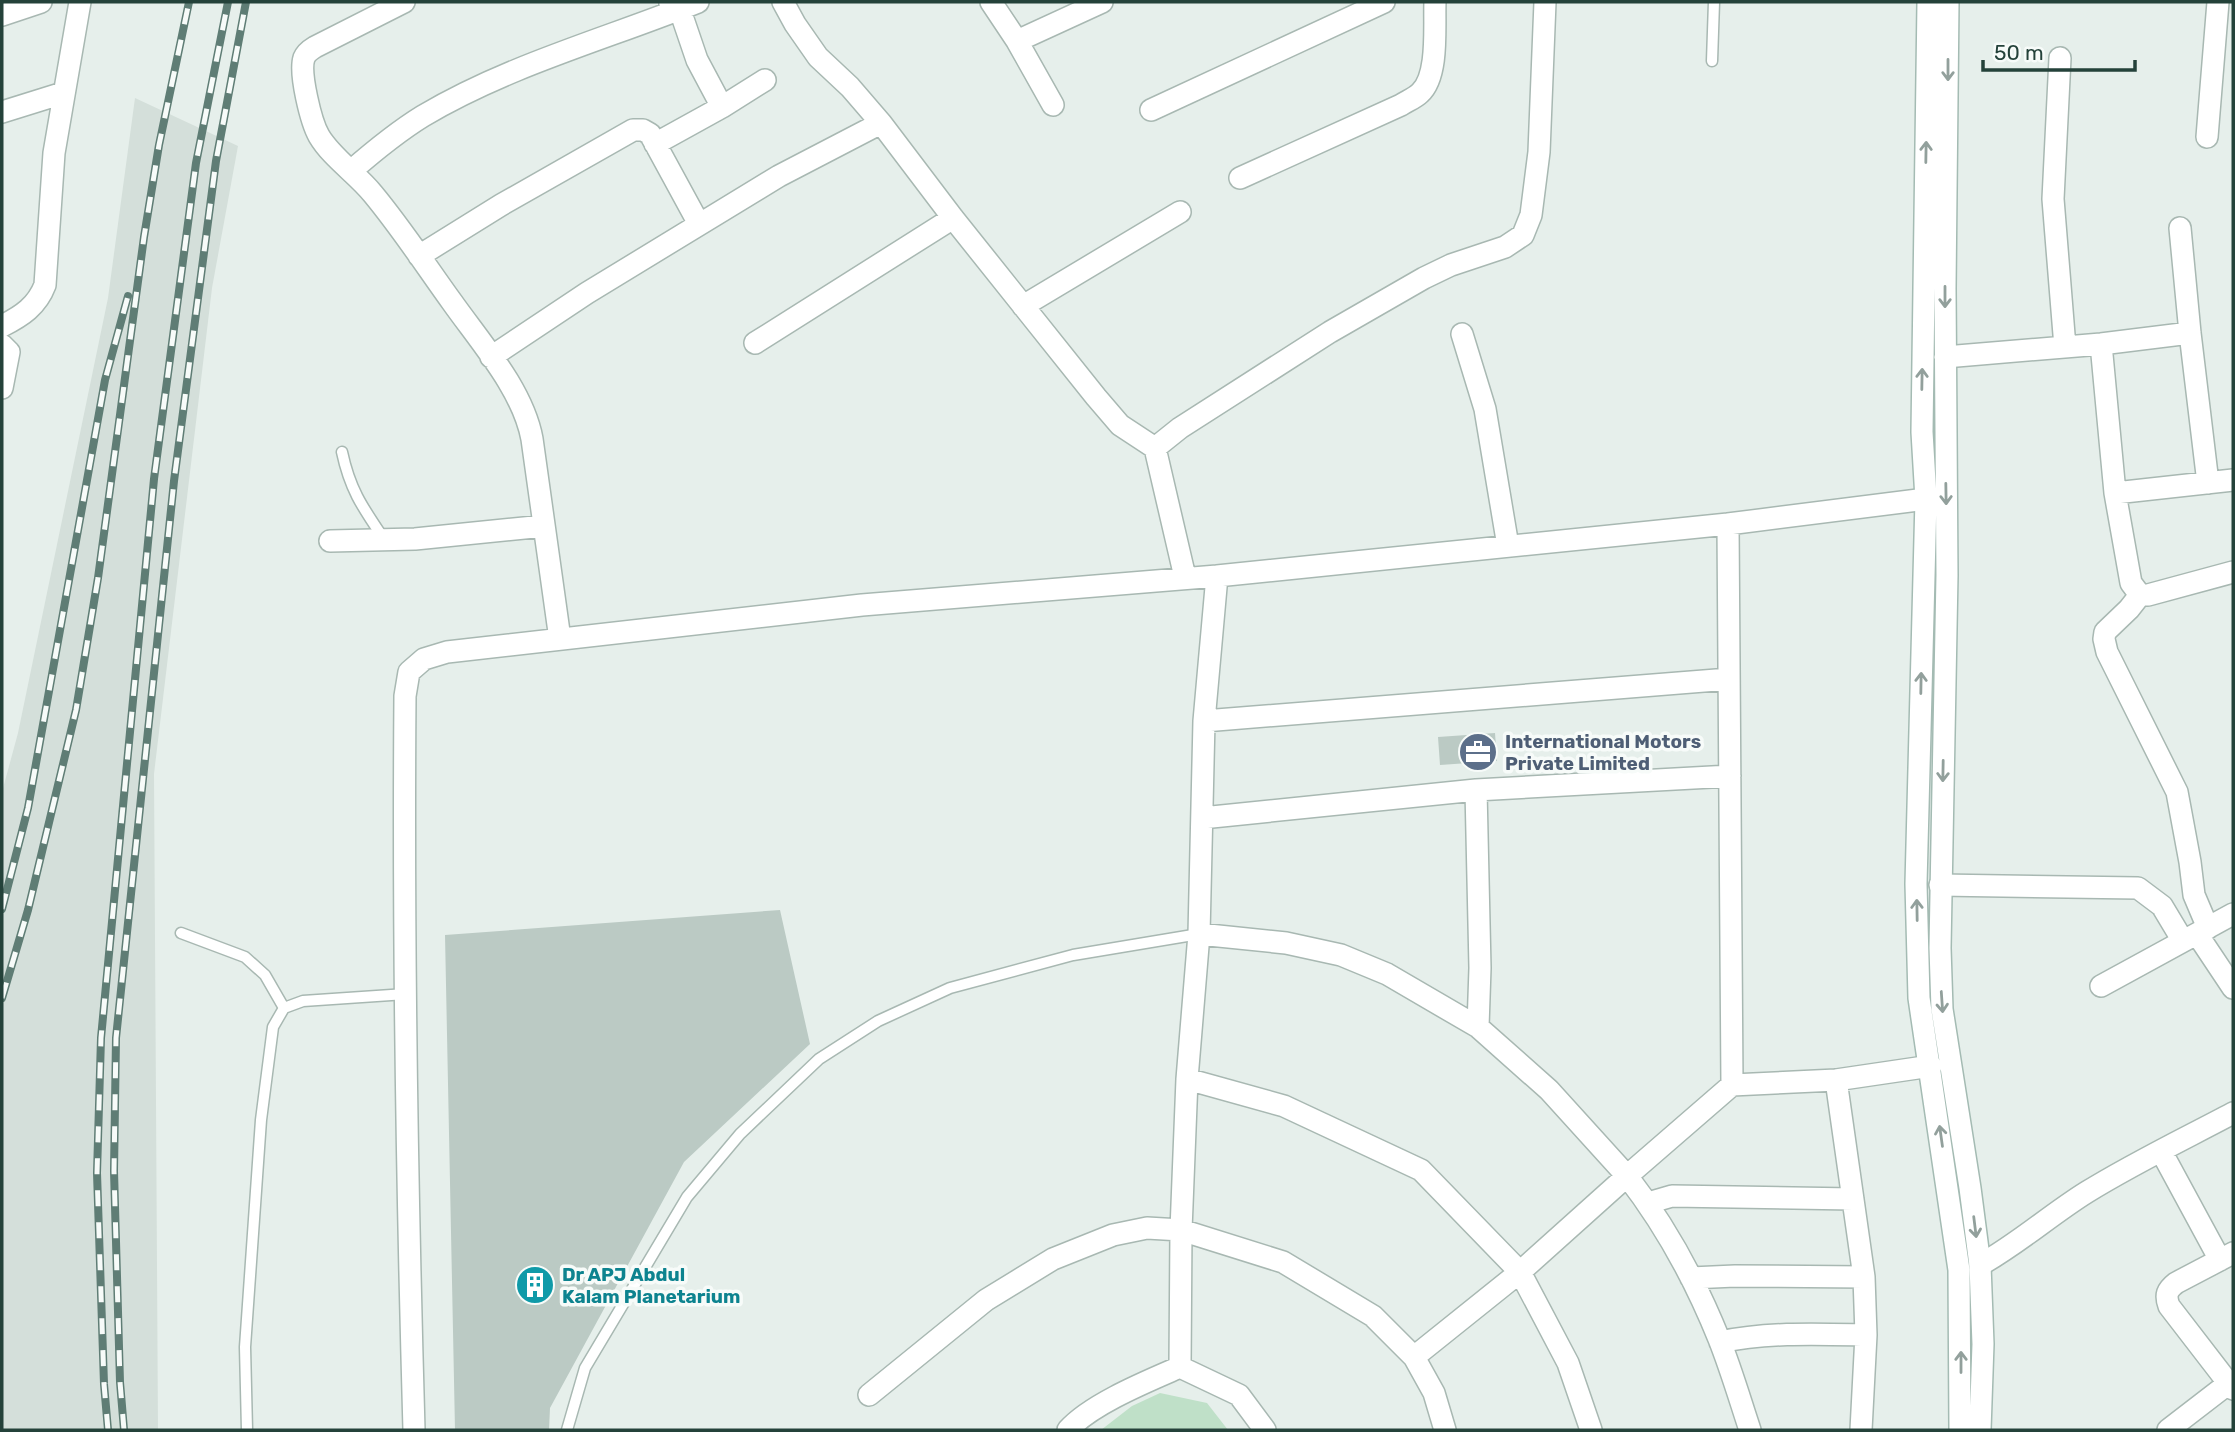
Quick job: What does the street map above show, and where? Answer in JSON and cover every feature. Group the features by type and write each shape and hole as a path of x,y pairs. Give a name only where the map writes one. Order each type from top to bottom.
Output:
{"street":[{"path":"2,15 41,2"},
{"path":"2,326 32,307 41,296 44,285 54,153 80,2"},
{"path":"404,2 315,47 305,55 303,79 318,135 372,193 520,401 528,419 560,639"},
{"path":"351,171 384,143 422,117 473,90 672,7 698,2"},
{"path":"783,2 818,57 881,122 953,218 1120,425 1154,449 1185,577"},
{"path":"990,2 1017,41 1053,105"},
{"path":"1151,110 1384,2"},
{"path":"1240,178 1420,94 1429,82 1433,66 1435,2"},
{"path":"1154,449 1180,428 1329,332 1424,278 1451,265 1505,247 1523,235 1531,215 1539,152 1545,2"},
{"path":"1928,2 1922,432 1926,499 1916,884 1919,998 1959,1270 1960,1430"},
{"path":"1948,2 1945,357 1947,575 1940,948 1942,1009 1980,1265 1983,1344 1980,1430"},
{"path":"2207,137 2218,2"},
{"path":"1017,41 1090,4"},
{"path":"672,7 681,13 697,60 722,107"},
{"path":"2060,58 2053,199 2065,347"},
{"path":"655,144 765,80"},
{"path":"2,112 63,93"},
{"path":"491,357 587,293 699,224 779,176 881,122"},
{"path":"419,256 501,205 633,130 643,130 650,134 699,224"},
{"path":"1023,306 1180,212"},
{"path":"755,343 953,218"},
{"path":"2180,228 2208,483"},
{"path":"1945,357 2102,344 2190,333"},
{"path":"1462,334 1485,409 1508,546"},
{"path":"2102,344 2115,494 2131,583 2140,595"},
{"path":"2,345 9,352 2,388"},
{"path":"2115,494 2233,480"},
{"path":"414,1430 408,1215 405,696 409,672 424,659 447,652 862,605 1217,576 1728,524 1926,499"},
{"path":"1728,524 1732,1085"},
{"path":"330,541 415,539 544,526"},
{"path":"2140,595 2233,572"},
{"path":"1180,1367 1181,1230 1187,1079 1199,934 1204,722 1217,576"},
{"path":"2140,595 2105,632 2104,639 2107,652 2177,792 2190,862 2196,934"},
{"path":"1204,722 1729,679"},
{"path":"1202,818 1476,790 1730,776"},
{"path":"1476,790 1480,968 1478,1027"},
{"path":"1940,885 2138,888 2196,934 2230,977"},
{"path":"2101,985 2233,914"},
{"path":"1199,934 1286,943 1341,955 1387,974 1478,1027 1549,1090 1648,1203 1691,1278 1720,1342 1750,1430"},
{"path":"1414,1357 1520,1272 1732,1085 1836,1080 1931,1066"},
{"path":"1187,1079 1284,1106 1421,1170 1520,1272 1568,1363 1591,1430"},
{"path":"1836,1080 1864,1277 1866,1335 1861,1430"},
{"path":"1980,1265 2086,1193 2233,1113"},
{"path":"2161,1151 2227,1256 2176,1283 2168,1289 2166,1297 2169,1306 2231,1386 2168,1430"},
{"path":"1648,1203 1672,1196 1853,1199"},
{"path":"869,1395 986,1300 1053,1259 1114,1235 1147,1228 1181,1230 1283,1262 1373,1316 1414,1357 1434,1393 1445,1430"},
{"path":"1691,1278 1864,1277"},
{"path":"1720,1342 1770,1334 1866,1335"},
{"path":"1068,1430 1076,1421 1133,1388 1180,1367 1239,1395 1265,1430"}],"lane":[{"path":"1712,61 1714,2"},
{"path":"342,452 353,492 384,539"},
{"path":"181,933 245,957 265,975 284,1009"},
{"path":"567,1430 585,1368 687,1197 740,1134 819,1059 878,1021 950,988 1073,955 1199,934"},
{"path":"247,1430 245,1347 261,1120 273,1027 284,1009 303,1001 406,994"}],"shaded area":[{"path":"135,98 238,146 212,288 154,774 158,1430 2,1430 2,792 18,733 108,298"}],"green space":[{"path":"1160,1393 1207,1403 1228,1430 1101,1430 1132,1406"}],"building":[{"path":"1495,733 1497,761 1440,765 1438,737"},
{"name":"Dr APJ Abdul Kalam Planetarium","path":"780,910 810,1044 684,1162 550,1408 549,1430 455,1430 445,935"}],"railway":[{"path":"2,998 28,910 76,710 98,578 144,237 159,145 189,2"},
{"path":"108,1430 97,1173 101,1038 154,479 196,163 228,2"},
{"path":"124,1430 120,1382 114,1171 116,1038 174,481 216,161 246,2"},
{"path":"2,909 28,808 105,380 128,296"}],"place":[{"name":"International Motors Private Limited","path":"1478,752"},
{"name":"Dr APJ Abdul Kalam Planetarium","path":"535,1285"}]}
